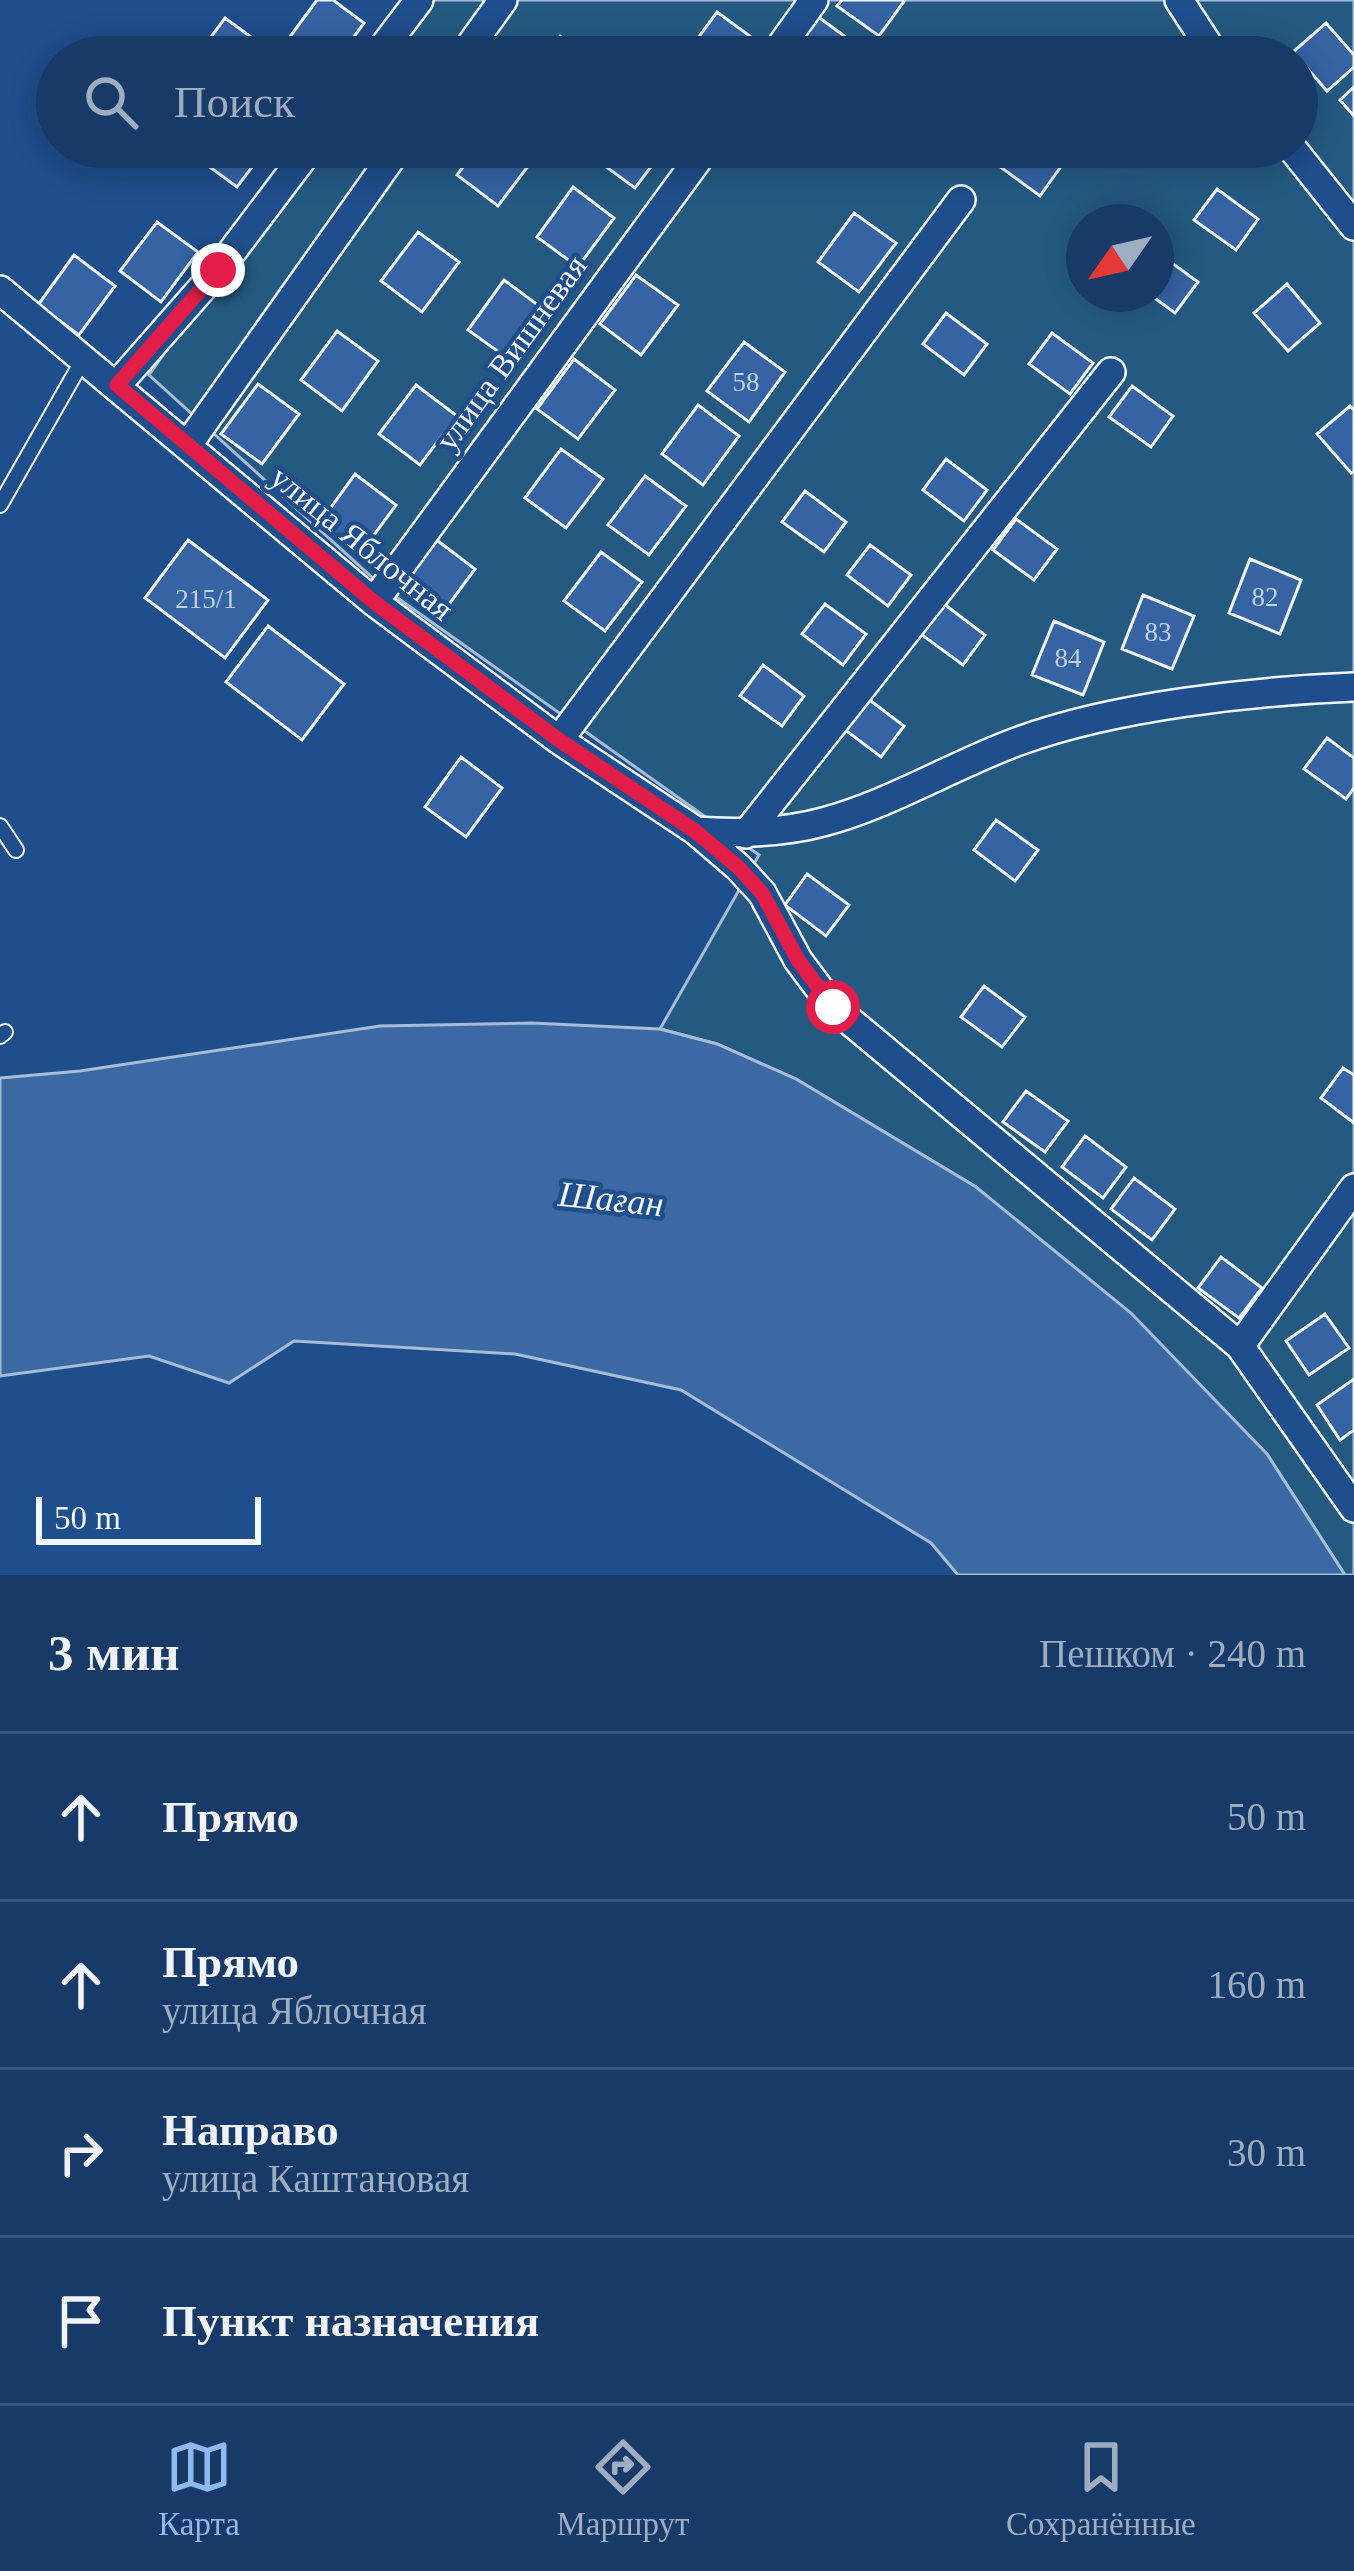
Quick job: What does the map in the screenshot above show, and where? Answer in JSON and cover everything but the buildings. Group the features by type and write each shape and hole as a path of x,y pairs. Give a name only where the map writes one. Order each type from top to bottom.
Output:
{"street":[{"path":"392,36 419,0"},
{"path":"478,36 503,0"},
{"path":"787,36 814,0"},
{"path":"1179,0 1202,36"},
{"path":"117,385 218,270 295,168"},
{"path":"187,446 384,168"},
{"name":"улица Вишневая","path":"374,602 692,168"},
{"path":"1308,168 1354,226"},
{"path":"559,740 962,200"},
{"name":"улица Яблочная","path":"0,290 374,602 559,740 695,831 762,893 798,960 833,1007 1240,1346 1354,1508"},
{"path":"746,834 1111,372"},
{"path":"695,831 746,834 823,822 1020,740 1110,717 1273,691 1354,687"},
{"path":"1240,1346 1354,1188"}],"lane":[{"path":"0,506 84,358"},
{"path":"0,826 16,850"}],"shaded area":[{"path":"414,0 1354,0 1354,1575 1345,1575 1267,1454 976,1187 796,1079 717,1044 660,1029 759,855 385,589 149,375 295,168 1318,168 1318,36 389,36"}],"water":[{"name":"Шаған","path":"532,1023 660,1029 717,1044 796,1079 976,1187 1131,1313 1267,1454 1345,1575 958,1575 931,1543 681,1390 515,1354 294,1341 229,1383 149,1356 0,1376 0,1078 80,1071 380,1026"}],"route":[{"path":"218,270 117,385 374,602 559,740 695,831 738,867 762,893 798,960 833,1007"}]}
